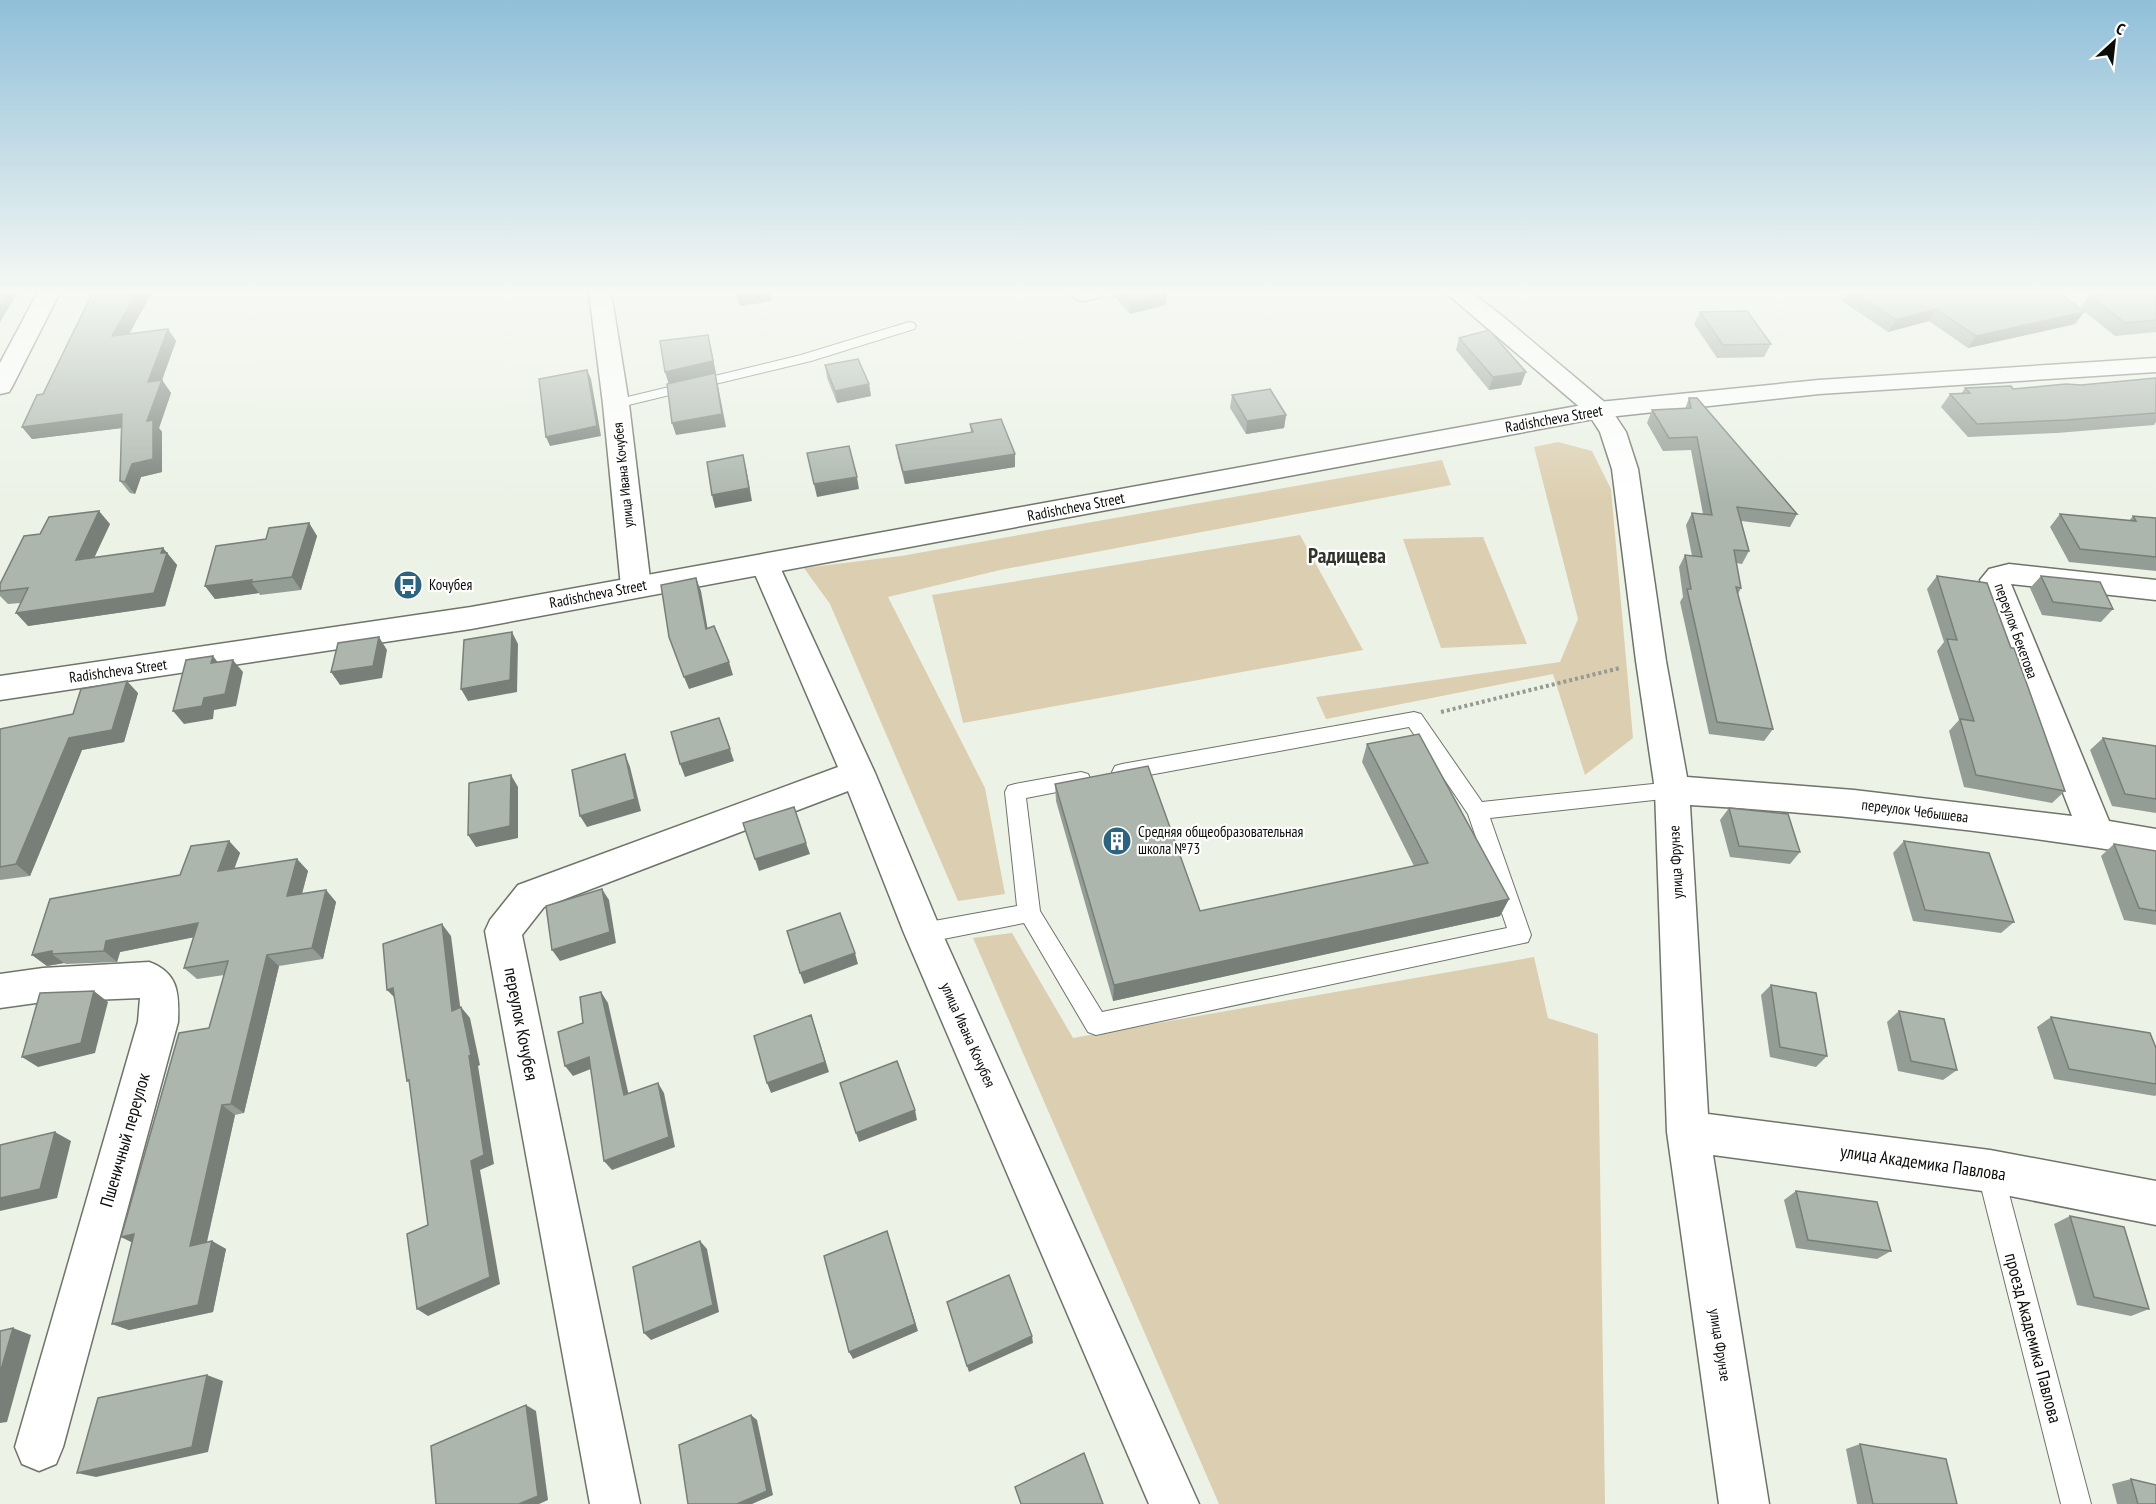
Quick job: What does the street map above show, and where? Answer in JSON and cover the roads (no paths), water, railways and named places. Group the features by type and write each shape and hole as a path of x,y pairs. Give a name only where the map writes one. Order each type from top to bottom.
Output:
{"street":[{"path":"0,387 13,362"},
{"name":"улица Ивана Кочубея","path":"610,362 636,587"},
{"name":"улица Фрунзе","path":"1543,362 1599,410 1613,432 1625,469 1651,661 1672,790 1688,1132 1744,1504"},
{"name":"Radishcheva Street","path":"0,688 471,618 1599,410 1819,387 2156,365"},
{"name":"улица Ивана Кочубея","path":"765,565 858,773 923,933 1174,1504"},
{"name":"переулок Бекетова","path":"2096,833 1995,580 1999,576 2009,574 2156,590"},
{"name":"переулок Кочубея","path":"615,1504 503,931 531,896 858,773"},
{"name":"переулок Чебышева","path":"1672,790 1834,801 2096,833 2156,843"},
{"name":"Пшеничный переулок","path":"0,991 54,984 149,979 160,994 158,1022 39,1447"},
{"name":"улица Академика Павлова","path":"1688,1132 1990,1172 2156,1203"}],"lane":[{"path":"616,404 785,362"},
{"path":"1414,718 1477,811 1520,935 1096,1024 1029,913 1015,792 1414,718"},
{"path":"1477,811 1672,790"},
{"path":"923,933 1029,913"},
{"name":"проезд Академика Павлова","path":"1990,1172 2076,1504"}],"place":[{"name":"Кочубея","path":"408,585"},
{"name":"Средняя общеобразовательная школа №73","path":"1117,841"}],"district":[{"name":"Радищева","path":"1347,556"}]}
